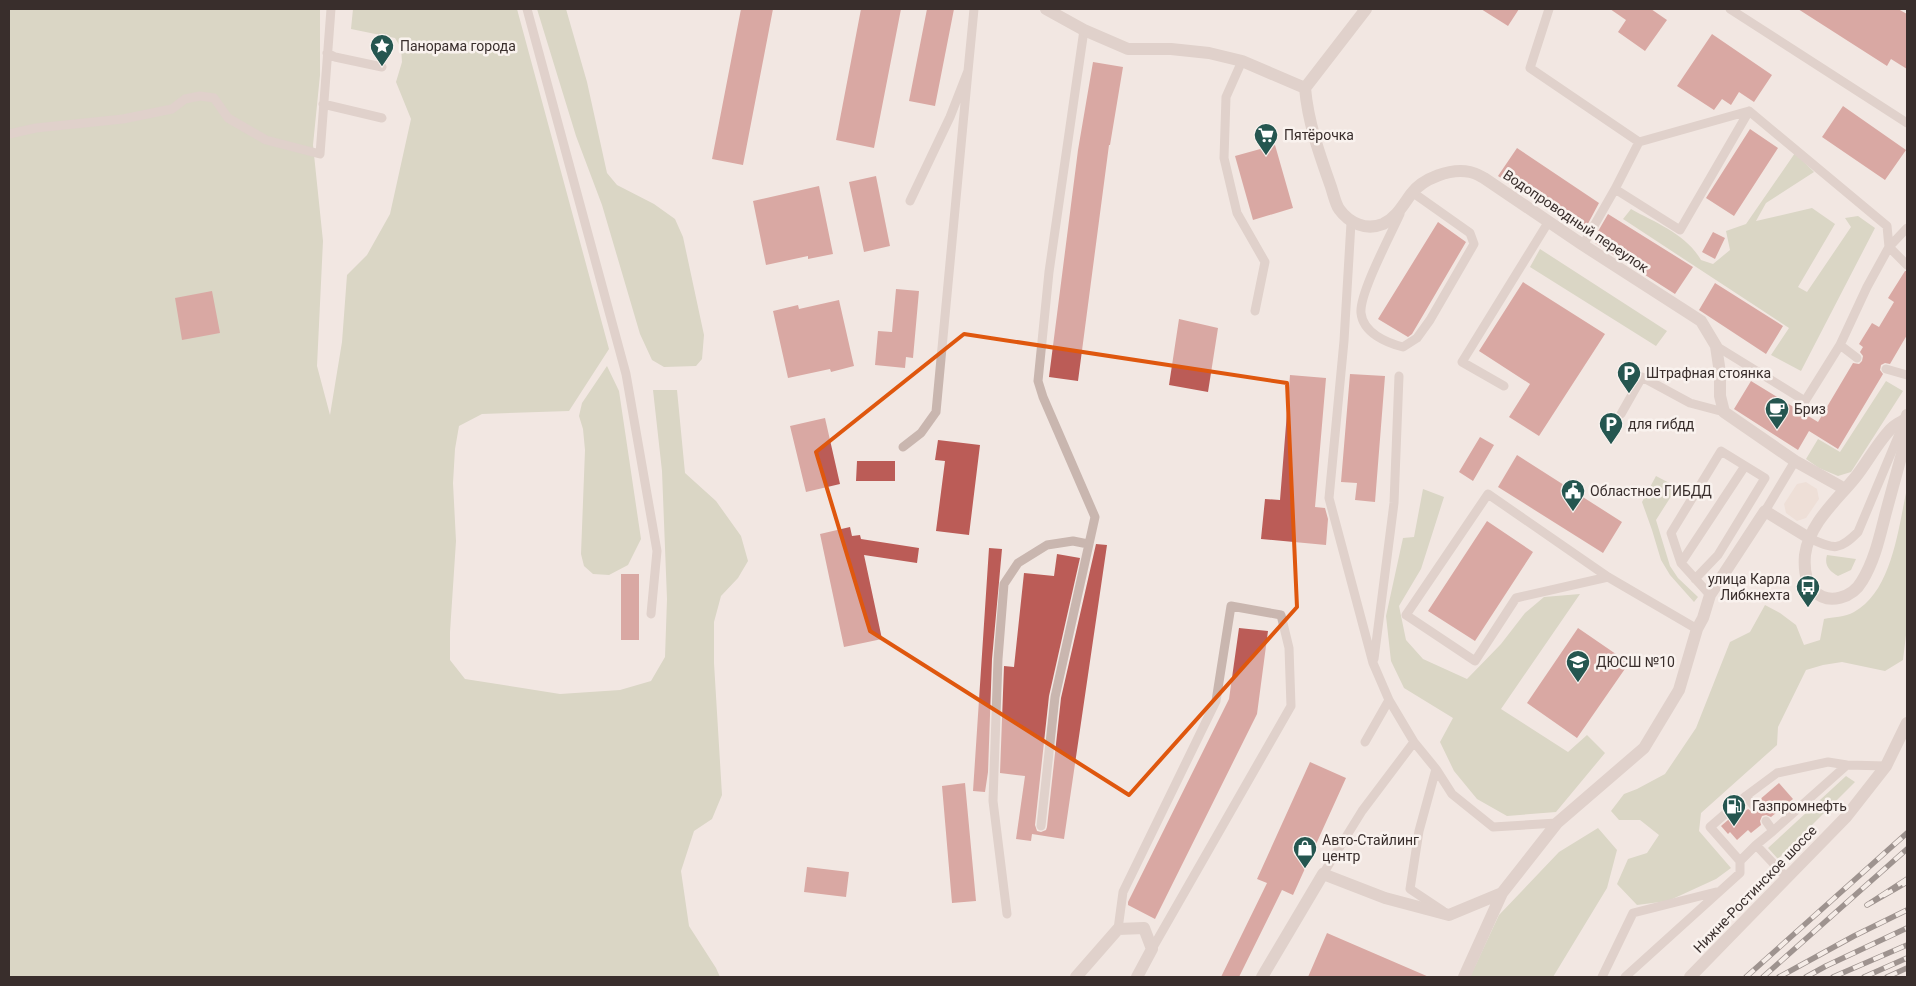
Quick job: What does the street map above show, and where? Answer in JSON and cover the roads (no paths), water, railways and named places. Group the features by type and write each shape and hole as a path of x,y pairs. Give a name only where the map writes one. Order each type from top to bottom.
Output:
{"street":[{"path":"1046,9 1084,30 1128,50 1171,49 1242,61 1305,88"},
{"path":"1351,223 1338,208 1323,164 1307,113 1305,88 1366,9"},
{"name":"Водопроводный переулок","path":"1351,223 1364,226 1382,224 1402,208 1412,192 1431,178 1451,172 1470,172 1484,178 1701,321 1716,346 1720,373 1720,396 1724,412"},
{"path":"1724,412 1795,461 1844,489"},
{"path":"1906,417 1907,435 1880,537 1870,565 1862,582 1852,593 1837,598 1822,597 1814,590 1808,580 1805,568 1809,538 1823,514 1854,480 1892,428 1906,417"},
{"path":"1464,977 1502,893 1557,823 1644,748 1679,690 1697,629 1703,618 1710,595 1764,511 1809,538"},
{"name":"Нижне-Ростинское шоссе","path":"1690,977 1846,818 1886,766 1907,723"},
{"path":"1262,977 1323,874 1385,898 1450,915 1502,893"},
{"path":"1076,977 1118,929 1144,928 1152,950 1137,977"}],"lane":[{"path":"9,134 36,128 123,120 172,109 185,98 200,96 214,98 228,118 266,140 320,154 331,9"},
{"path":"527,9 626,374 657,551 651,614"},
{"path":"903,447 921,433 936,412 974,9"},
{"path":"1548,9 1530,68 1639,142"},
{"path":"1730,9 1907,123"},
{"path":"1040,826 1055,696 1095,516 1079,484 1058,430 1042,397 1038,380 1049,272 1084,30"},
{"path":"327,53 335,57 382,67"},
{"path":"1242,61 1226,97 1224,158 1237,213 1264,262 1255,311"},
{"path":"910,202 950,117 968,71"},
{"path":"323,104 382,118"},
{"path":"1583,245 1616,189 1639,142 1748,111"},
{"path":"1616,189 1680,230 1748,111"},
{"path":"1748,111 1886,226 1889,247 1907,265"},
{"path":"1402,208 1365,290 1361,314 1369,331 1390,344 1404,347 1417,338 1430,320 1474,244 1470,233 1412,192"},
{"path":"1504,386 1462,362 1549,222"},
{"path":"1351,223 1344,341 1329,498 1373,663 1389,700 1414,742 1436,769 1452,794 1493,827 1557,823"},
{"path":"1716,346 1805,401 1840,345 1867,287 1889,247 1907,228"},
{"path":"1840,345 1857,358"},
{"path":"1886,369 1907,376"},
{"path":"1373,663 1394,503 1399,376"},
{"path":"1621,414 1642,377 1690,403 1724,412"},
{"path":"1809,538 1826,546 1837,547 1846,544 1858,532 1906,417"},
{"path":"1695,578 1718,555 1765,478 1721,450 1671,533 1681,563 1710,595"},
{"path":"1764,511 1795,461"},
{"path":"1681,563 1745,466"},
{"path":"1608,577 1516,598 1475,661 1406,615 1488,494 1608,577 1697,629"},
{"path":"1007,914 993,801 998,659 1004,584 1018,563 1047,545 1074,541 1088,544"},
{"path":"1118,929 1123,892 1216,701 1232,606 1281,615 1289,648 1291,706 1152,950"},
{"path":"1365,742 1389,700"},
{"path":"1323,874 1362,811 1414,742"},
{"path":"1625,977 1740,873 1740,861 1710,827 1746,796 1778,773 1828,762 1847,765 1886,766"},
{"path":"1740,861 1847,765"},
{"path":"1436,769 1420,832 1410,889 1450,915"},
{"path":"1746,796 1753,805"},
{"path":"1766,821 1773,830"},
{"path":"1756,845 1787,878"},
{"path":"1602,977 1633,913 1718,892"}],"railway":[{"path":"1746,977 1907,833"},
{"path":"1763,977 1907,849"},
{"path":"1907,879 1867,905 1907,882"},
{"path":"1779,977 1854,936 1907,910"},
{"path":"1806,977 1907,928"},
{"path":"1833,977 1907,945"},
{"path":"1864,977 1907,958"},
{"path":"1887,977 1907,968"}],"place":[{"name":"Панорама города","path":"382,67"},
{"name":"Пятёрочка","path":"1266,156"},
{"name":"Штрафная стоянка","path":"1629,394"},
{"name":"Бриз","path":"1777,430"},
{"name":"для гибдд","path":"1611,445"},
{"name":"Областное ГИБДД","path":"1573,512"},
{"name":"улица Карла Либкнехта","path":"1808,608"},
{"name":"ДЮСШ №10","path":"1578,683"},
{"name":"Газпромнефть","path":"1734,827"},
{"name":"Авто-Стайлинг центр","path":"1305,869"}]}
